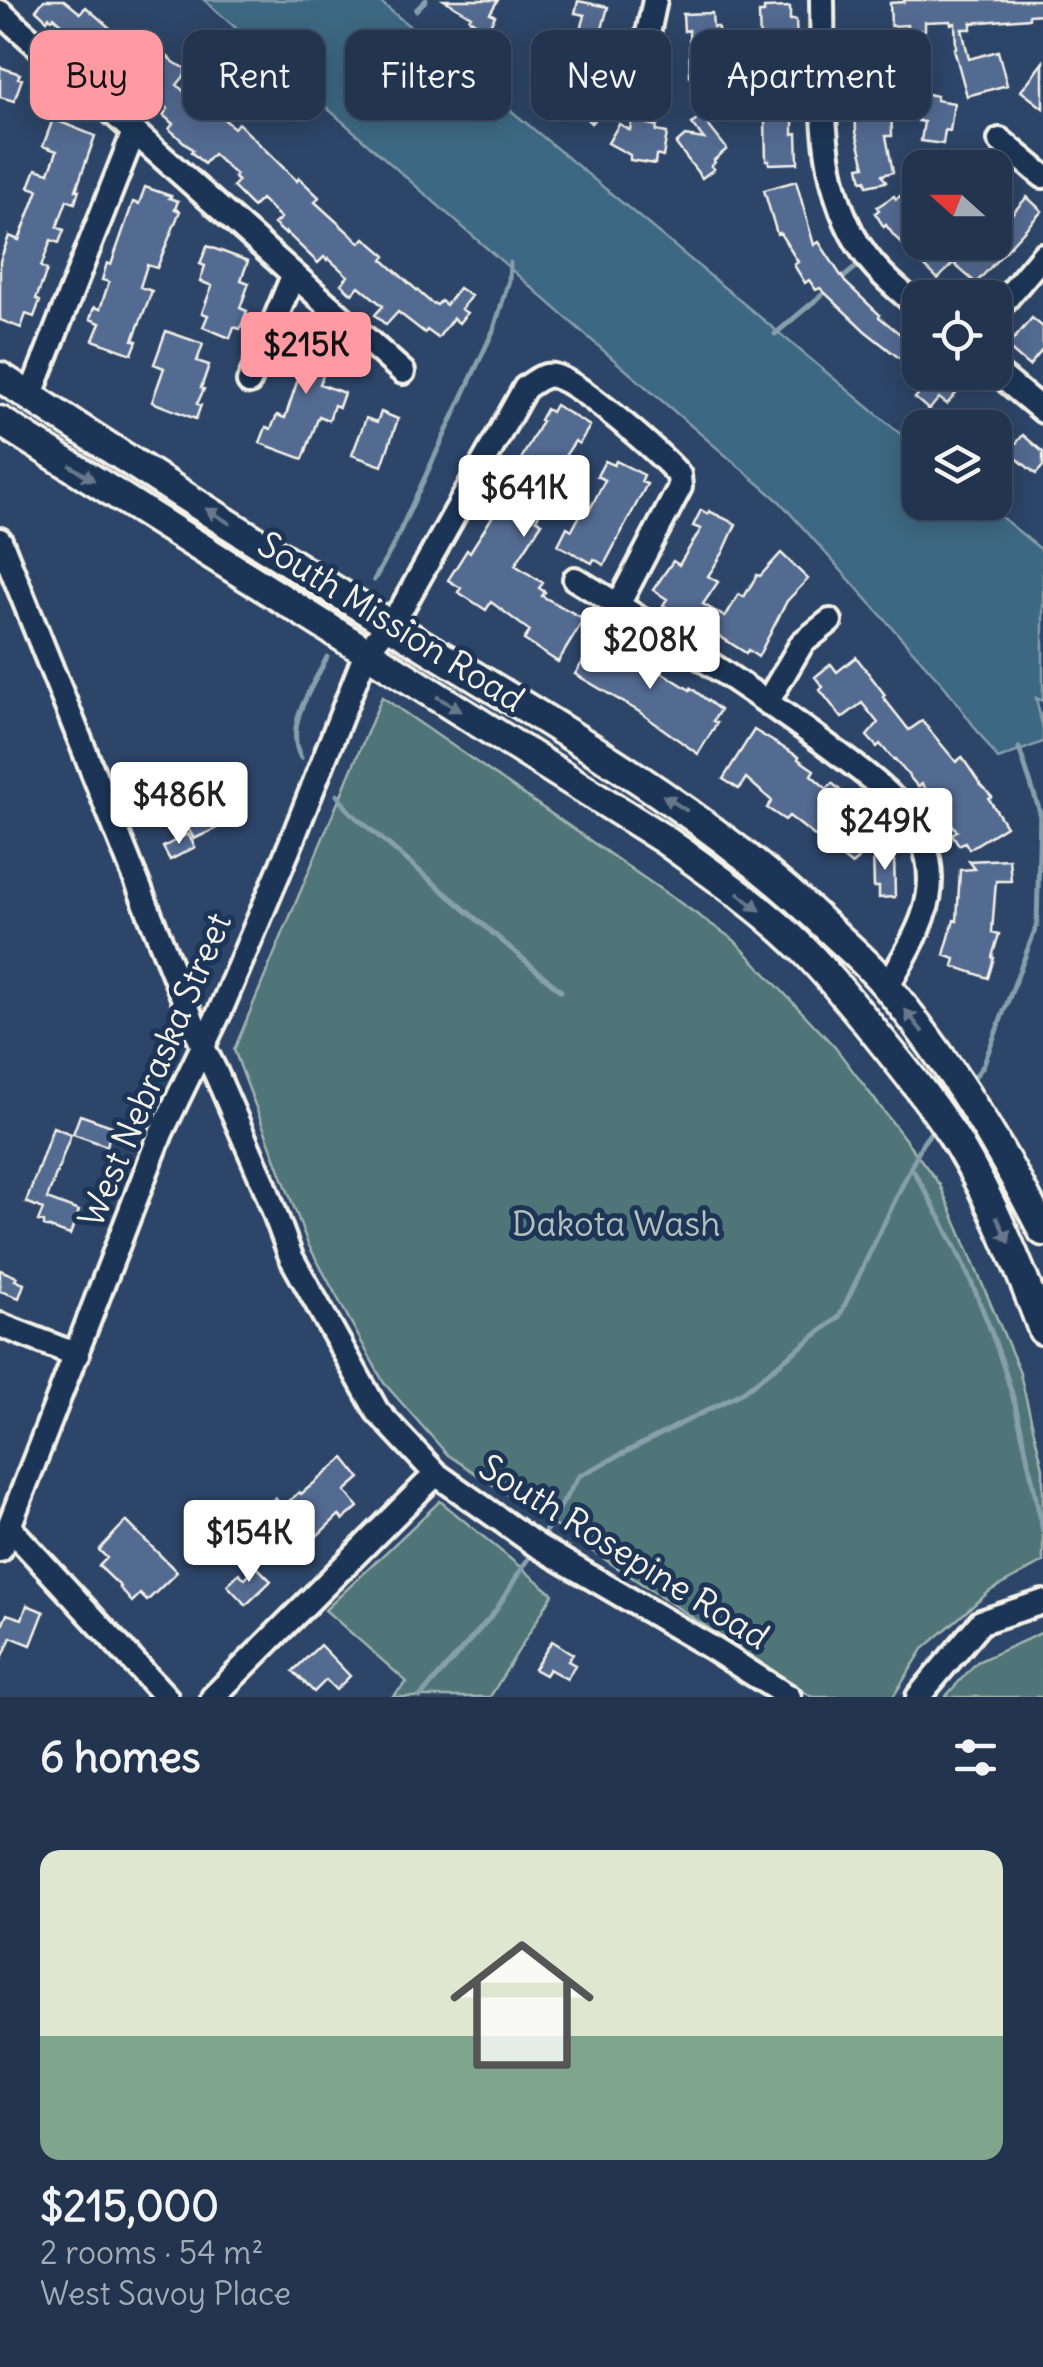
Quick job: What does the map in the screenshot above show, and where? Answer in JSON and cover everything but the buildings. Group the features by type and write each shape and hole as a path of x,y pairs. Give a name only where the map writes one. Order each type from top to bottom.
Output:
{"main road":[{"name":"South Mission Road","path":"0,378 686,810 790,891 887,986 946,1062 1008,1161 1043,1230"},
{"name":"South Mission Road","path":"0,421 524,749 665,840 764,913 804,950 925,1094 957,1144 1010,1246 1043,1330"},
{"path":"711,874 732,846"}],"street":[{"path":"649,30 655,0"},
{"path":"822,0 826,145 832,184 866,257 902,292"},
{"path":"0,12 403,372"},
{"path":"30,397 134,132"},
{"path":"1000,140 1043,176"},
{"path":"1012,292 1043,255"},
{"path":"249,382 293,276"},
{"name":"West Nebraska Street","path":"0,1550 161,1133 222,1008 366,653 404,604 525,388 545,376 554,376 590,396 679,475 680,487 618,605"},
{"path":"1012,386 1043,412"},
{"name":"South Rosepine Road","path":"0,540 202,1047 264,1184 292,1257 377,1412 436,1474 536,1545 789,1697"},
{"path":"575,580 768,701 870,777 908,816 923,840 929,863 929,893 922,923 887,986"},
{"path":"768,701 802,643 830,621"},
{"path":"0,1326 77,1355"},
{"path":"214,1697 436,1474"},
{"path":"8,1527 166,1697"},
{"path":"918,1697 981,1622 1043,1602"}],"green space":[{"name":"Dakota Wash","path":"382,697 734,940 834,1046 940,1185 1019,1370 1043,1468 1043,1562 990,1591 923,1649 893,1697 812,1697 448,1455 384,1383 308,1244 234,1050"},
{"path":"440,1501 553,1594 490,1697 392,1697 407,1682 325,1610"},
{"path":"1043,1632 1043,1697 945,1697 977,1662"}],"water":[{"path":"204,0 378,0 414,30 345,30 345,120 511,120 511,110 902,435 902,520 1005,520 1043,551 1043,701 1036,698 1043,742 998,759 946,688 780,502 325,106 325,30 238,30"}],"waterway":[{"path":"416,10 426,0"},
{"path":"374,580 494,329 509,280 510,263"},
{"path":"838,282 855,268"},
{"path":"775,334 829,289"},
{"path":"301,758 296,745 298,719 327,657"},
{"name":"Dakota Wash","path":"969,1084 983,1066 1037,925 1040,812 1019,748"},
{"path":"337,795 350,812 561,991"},
{"name":"Dakota Wash","path":"540,1540 579,1476 743,1392 839,1317 922,1144 934,1128"},
{"path":"911,1167 956,1249 1003,1364 1043,1531"},
{"name":"Dakota Wash","path":"420,1697 494,1613 534,1549"}]}
